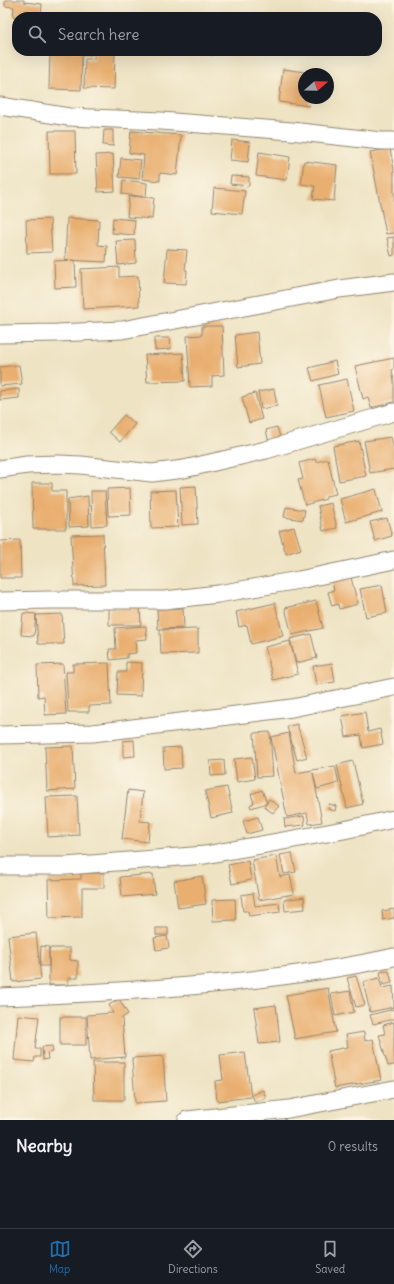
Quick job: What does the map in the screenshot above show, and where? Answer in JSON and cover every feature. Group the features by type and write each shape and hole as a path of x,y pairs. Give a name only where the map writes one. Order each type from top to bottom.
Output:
{"street":[{"path":"0,106 69,117 161,121 394,141"},
{"path":"0,334 122,330 339,289 394,282"},
{"path":"0,469 28,465 58,464 81,464 152,473 184,469 266,450 394,412"},
{"path":"0,601 165,600 218,594 299,580 394,560"},
{"path":"0,735 93,733 292,708 394,687"},
{"path":"0,866 66,866 205,855 344,830 394,819"},
{"path":"0,997 119,992 275,978 394,957"},
{"path":"187,1120 289,1109 394,1089"}],"building":[{"path":"5,0 24,0 24,2 42,4 41,12 14,12 14,7 5,6"},
{"path":"50,56 82,56 81,90 49,89"},
{"path":"94,56 115,56 114,89 84,88 85,59 94,59"},
{"path":"283,69 298,71 298,104 309,104 309,106 279,102"},
{"path":"104,130 113,130 113,146 103,145"},
{"path":"49,131 75,131 76,174 50,174"},
{"path":"131,131 181,135 177,175 160,173 160,181 142,179 144,155 129,153"},
{"path":"232,140 250,142 248,162 230,160"},
{"path":"390,149 394,169 394,233 386,234 370,152"},
{"path":"259,152 290,157 287,180 256,176"},
{"path":"113,154 115,191 98,192 96,155"},
{"path":"121,158 141,160 139,179 119,177"},
{"path":"304,161 337,165 334,201 313,199 315,186 301,184"},
{"path":"231,176 249,177 249,186 230,184"},
{"path":"123,180 147,183 146,197 122,194"},
{"path":"214,188 245,191 242,214 212,211"},
{"path":"129,196 154,198 152,219 127,217"},
{"path":"67,218 99,220 98,245 107,246 106,262 65,260"},
{"path":"113,218 135,220 134,235 112,233"},
{"path":"50,219 52,252 27,253 26,220"},
{"path":"394,237 394,255 391,256 387,238"},
{"path":"135,240 136,263 118,265 116,241"},
{"path":"167,249 187,250 185,270 187,270 186,284 164,283"},
{"path":"75,260 76,287 55,288 54,261"},
{"path":"119,267 119,277 138,276 139,306 83,309 81,269"},
{"path":"202,326 222,326 224,375 212,376 212,386 190,387 187,336 202,335"},
{"path":"257,332 260,364 238,367 235,335"},
{"path":"154,338 170,338 171,349 155,350"},
{"path":"183,353 185,381 147,382 145,355"},
{"path":"394,358 394,369 392,370 394,381 394,402 371,408 368,397 363,399 355,366"},
{"path":"335,361 338,374 313,381 309,368"},
{"path":"19,365 22,384 0,386 0,367"},
{"path":"347,379 354,411 326,417 319,385"},
{"path":"19,389 19,398 0,400 0,391"},
{"path":"274,389 277,406 261,409 258,392"},
{"path":"255,393 262,419 249,423 242,397"},
{"path":"124,415 135,424 120,442 109,432"},
{"path":"277,427 281,440 269,443 266,430"},
{"path":"391,437 394,450 394,469 370,473 364,441"},
{"path":"359,441 366,476 339,481 333,446"},
{"path":"315,459 316,462 328,459 336,494 326,496 326,499 305,505 298,480 303,479 299,463"},
{"path":"32,483 52,483 52,491 66,491 66,529 33,529"},
{"path":"196,486 198,524 182,525 180,487"},
{"path":"130,488 131,515 108,516 107,489"},
{"path":"376,489 382,512 346,522 340,499"},
{"path":"176,490 178,527 151,528 150,491"},
{"path":"91,491 105,491 107,525 92,526"},
{"path":"88,496 89,526 69,527 68,499"},
{"path":"331,503 337,528 323,531 318,506"},
{"path":"286,507 305,510 303,520 284,517"},
{"path":"387,518 392,536 375,541 370,522"},
{"path":"294,527 301,549 286,554 279,531"},
{"path":"103,534 105,585 74,586 71,535"},
{"path":"20,540 21,578 0,578 0,541"},
{"path":"350,574 358,604 339,609 338,604 332,606 328,592 334,590 331,578"},
{"path":"382,585 387,613 366,617 360,589"},
{"path":"316,601 323,628 292,635 285,608"},
{"path":"275,603 283,636 251,644 247,625 239,627 236,612"},
{"path":"140,607 141,625 109,625 109,608"},
{"path":"183,608 184,628 158,629 157,609"},
{"path":"23,613 36,614 34,636 21,635"},
{"path":"62,614 64,644 38,644 36,615"},
{"path":"146,626 147,639 135,640 136,653 127,654 127,658 110,660 109,649 116,649 115,628"},
{"path":"198,629 198,653 161,654 160,630"},
{"path":"311,634 317,658 296,663 290,639"},
{"path":"290,641 298,674 273,680 265,647"},
{"path":"126,662 142,663 141,696 117,695 118,672 126,672"},
{"path":"109,663 111,705 89,706 89,712 68,712 66,672 73,672 73,664"},
{"path":"332,663 335,682 316,685 313,666"},
{"path":"63,664 66,714 45,715 44,696 38,697 37,665"},
{"path":"365,712 368,732 380,729 383,744 363,748 361,735 346,737 342,716"},
{"path":"297,724 307,757 297,760 287,727"},
{"path":"270,732 273,776 257,777 254,733"},
{"path":"289,733 296,773 335,766 339,783 317,789 313,773 322,822 309,824 307,813 287,817 271,737"},
{"path":"134,740 135,756 123,757 123,741"},
{"path":"73,746 75,789 47,791 45,747"},
{"path":"181,747 182,768 164,769 163,748"},
{"path":"252,757 255,779 237,782 234,759"},
{"path":"224,760 225,775 211,776 210,761"},
{"path":"353,761 363,804 347,808 337,765"},
{"path":"227,787 233,813 211,818 205,791"},
{"path":"128,790 143,792 140,821 150,822 148,842 122,839"},
{"path":"262,790 267,803 251,808 250,805 254,803 251,794"},
{"path":"77,796 79,835 48,837 46,797"},
{"path":"269,799 279,806 273,813 264,807"},
{"path":"329,804 336,806 335,811 328,809"},
{"path":"304,816 305,825 285,827 284,819"},
{"path":"258,817 262,830 247,834 243,821"},
{"path":"292,853 296,872 284,874 280,855"},
{"path":"276,856 280,877 290,875 294,894 259,900 252,860"},
{"path":"248,861 251,880 232,884 228,865"},
{"path":"81,873 104,873 104,888 82,888 82,917 49,918 48,880 81,879"},
{"path":"153,874 155,894 122,897 120,877"},
{"path":"202,876 206,904 178,908 174,881"},
{"path":"253,893 255,906 279,903 280,912 249,916 248,911 243,911 241,895"},
{"path":"304,897 305,909 285,911 284,900"},
{"path":"235,899 236,920 213,921 212,900"},
{"path":"394,909 394,918 383,920 382,911"},
{"path":"156,928 168,928 168,935 156,935"},
{"path":"36,933 41,979 13,982 8,936"},
{"path":"167,936 169,948 156,950 154,938"},
{"path":"41,946 49,947 49,966 40,966"},
{"path":"49,948 70,948 70,960 78,961 78,978 68,978 68,985 49,985"},
{"path":"389,971 392,983 383,985 380,972"},
{"path":"356,976 365,1005 356,1007 347,978"},
{"path":"379,978 382,988 393,986 394,1007 370,1012 363,982"},
{"path":"328,988 336,1032 295,1039 286,995"},
{"path":"350,991 354,1012 335,1016 331,994"},
{"path":"119,999 128,1014 122,1018 125,1057 90,1060 87,1015 113,1013 109,1005"},
{"path":"276,1005 280,1042 259,1044 254,1008"},
{"path":"394,1009 394,1019 373,1024 370,1015"},
{"path":"18,1015 39,1017 35,1049 40,1049 40,1057 35,1057 34,1062 14,1060"},
{"path":"60,1017 86,1017 86,1045 60,1045"},
{"path":"394,1022 394,1065 388,1066 379,1035 385,1034 383,1025"},
{"path":"364,1032 365,1041 373,1039 381,1080 335,1088 328,1051 348,1047 346,1035"},
{"path":"52,1046 53,1052 47,1053 48,1059 43,1060 42,1047"},
{"path":"245,1052 251,1097 217,1101 215,1081 223,1080 220,1055"},
{"path":"163,1056 166,1101 135,1103 132,1058"},
{"path":"93,1062 124,1062 124,1100 94,1100"},
{"path":"263,1090 266,1098 255,1102 252,1095"}]}
